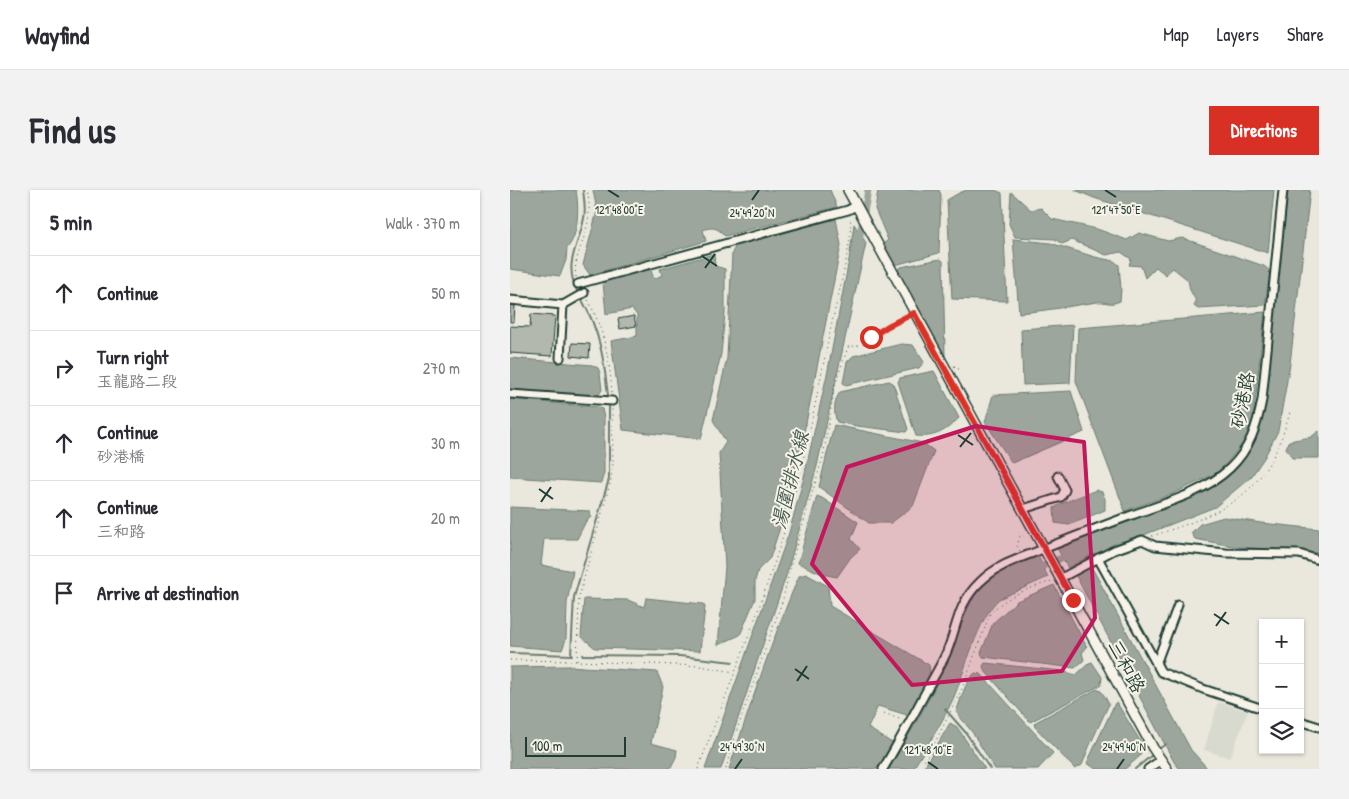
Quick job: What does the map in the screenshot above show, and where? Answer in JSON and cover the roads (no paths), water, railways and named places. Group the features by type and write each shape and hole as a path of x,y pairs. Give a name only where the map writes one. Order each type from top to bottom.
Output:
{"main road":[{"name":"三和路","path":"848,190 852,208 876,242 1167,769"}],"street":[{"name":"砂港路","path":"883,769 948,649 955,623 964,602 989,574 1022,557 1177,500 1191,493 1220,476 1231,467 1249,443 1257,425 1262,400 1283,190"},
{"path":"578,284 852,208"},
{"path":"510,300 563,305 584,293"},
{"path":"560,358 563,305"},
{"path":"510,394 612,401"},
{"path":"1023,509 1060,497 1065,490 1058,476"},
{"path":"1061,578 1098,558 1142,540 1155,546 1226,553 1299,554 1319,560"},
{"path":"1098,558 1161,672 1203,689 1259,708"},
{"path":"1156,664 1178,605"},
{"path":"1304,722 1319,728"},
{"path":"1148,769 1161,760"}],"water":[{"path":"510,190 576,190 578,212 576,229 567,248 566,260 560,276 510,269"},
{"path":"593,190 830,190 837,207 725,236 715,228 703,230 706,241 590,275 583,265 597,211"},
{"path":"878,190 939,190 941,195 939,253 895,265 882,245 888,240 875,209"},
{"path":"967,190 995,190 1002,193 1007,301 952,299 947,200"},
{"path":"1075,190 1274,190 1268,253 1094,198"},
{"path":"1288,190 1310,190 1290,364 1278,431 1264,458 1251,477 1215,507 1090,556 1068,568 1056,546 1155,511 1206,489 1236,467 1254,443 1263,410"},
{"path":"1011,192 1031,210 1041,208 1052,219 1097,229 1127,240 1139,233 1168,241 1182,238 1264,266 1270,271 1265,305 1198,309 1194,306 1196,301 1190,290 1188,280 1173,268 1166,275 1156,267 1145,278 1141,266 1129,265 1131,259 1121,252 1106,255 1072,240 1062,244 1055,239 1015,237 1009,224"},
{"path":"836,219 841,245 806,423 784,515 770,558 758,570 755,581 755,599 740,635 718,645 725,567 719,453 726,442 713,420 727,358 732,253 736,245"},
{"path":"854,224 866,243 817,466 786,576 721,769 705,769 789,533 804,477 828,370"},
{"path":"1013,239 1050,243 1114,261 1119,265 1120,301 1111,303 1097,302 1019,313"},
{"path":"714,254 715,266 725,269 725,313 721,354 701,439 623,430 611,341 637,336 637,315 632,309 606,314 603,282 650,268 654,279 662,275 660,269"},
{"path":"940,259 943,261 945,356 897,270 901,267"},
{"path":"1265,312 1253,420 1245,440 1217,473 1172,494 1125,511 1076,381 1078,328"},
{"path":"1073,325 1070,383 1023,385 1021,329"},
{"path":"901,344 913,345 924,362 919,368 846,385 843,383 847,362 853,356"},
{"path":"510,358 592,365 598,368 600,373 602,390 597,397 510,391"},
{"path":"934,371 959,418 940,433 929,436 916,436 898,382 900,378"},
{"path":"889,381 893,383 908,429 906,432 837,422 835,407 836,399 840,392"},
{"path":"1071,391 1084,432 1012,463 985,422 993,395"},
{"path":"510,399 602,409 604,418 604,473 601,483 510,477"},
{"path":"834,425 923,443 934,451 913,506 891,523 869,523 819,487"},
{"path":"1319,431 1319,458 1292,458 1286,448 1289,441 1311,437"},
{"path":"1096,490 1102,492 1105,499 1105,510 1069,525 1055,523 1054,508"},
{"path":"817,496 858,522 851,539 860,549 851,557 837,577 822,574 798,563"},
{"path":"510,507 590,511 591,517 586,521 577,539 544,539 541,565 573,571 567,603 566,639 562,650 510,646"},
{"path":"1224,517 1319,529 1319,553 1238,547 1195,539 1191,533 1200,524"},
{"path":"1038,556 1048,577 999,599 991,607 978,631 949,708 913,769 889,769 935,687 967,610 977,591 995,575"},
{"path":"1091,566 1191,750 1208,769 1180,769 1174,762 1075,574"},
{"path":"806,574 828,586 830,606 929,665 930,675 910,716 878,706 868,728 892,743 877,769 729,769 789,600 799,576"},
{"path":"1054,585 1087,647 1082,653 1084,660 1075,668 983,657 981,653 993,623 1017,601"},
{"path":"646,598 703,604 705,607 700,651 595,648 581,636 584,599 628,600 644,607"},
{"path":"1092,662 1102,677 1101,685 1030,722 984,670 983,666 985,663 1062,671 1076,675"},
{"path":"569,666 657,672 663,687 651,743 677,750 670,769 510,769 510,667"},
{"path":"975,673 981,674 1053,753 1038,769 995,769 972,732 956,712 966,686"},
{"path":"1097,689 1102,692 1109,704 1082,765 1075,769 1034,724"},
{"path":"1115,703 1117,703 1142,744 1140,756 1125,769 1096,769 1087,763"},
{"path":"950,723 957,727 985,769 923,769"}],"waterway":[{"path":"577,291 571,271 573,254 585,215 583,190"},
{"name":"湯圍排水線","path":"859,241 868,190"},
{"path":"582,300 597,335 603,358 608,395"},
{"path":"571,655 574,597 609,479 609,407"},
{"path":"1035,569 1069,555"},
{"path":"510,653 572,655"},
{"path":"582,655 680,656 733,662"},
{"path":"945,709 966,733 990,769"},
{"path":"1160,748 1166,744"},
{"path":"1135,769 1151,756"}]}
